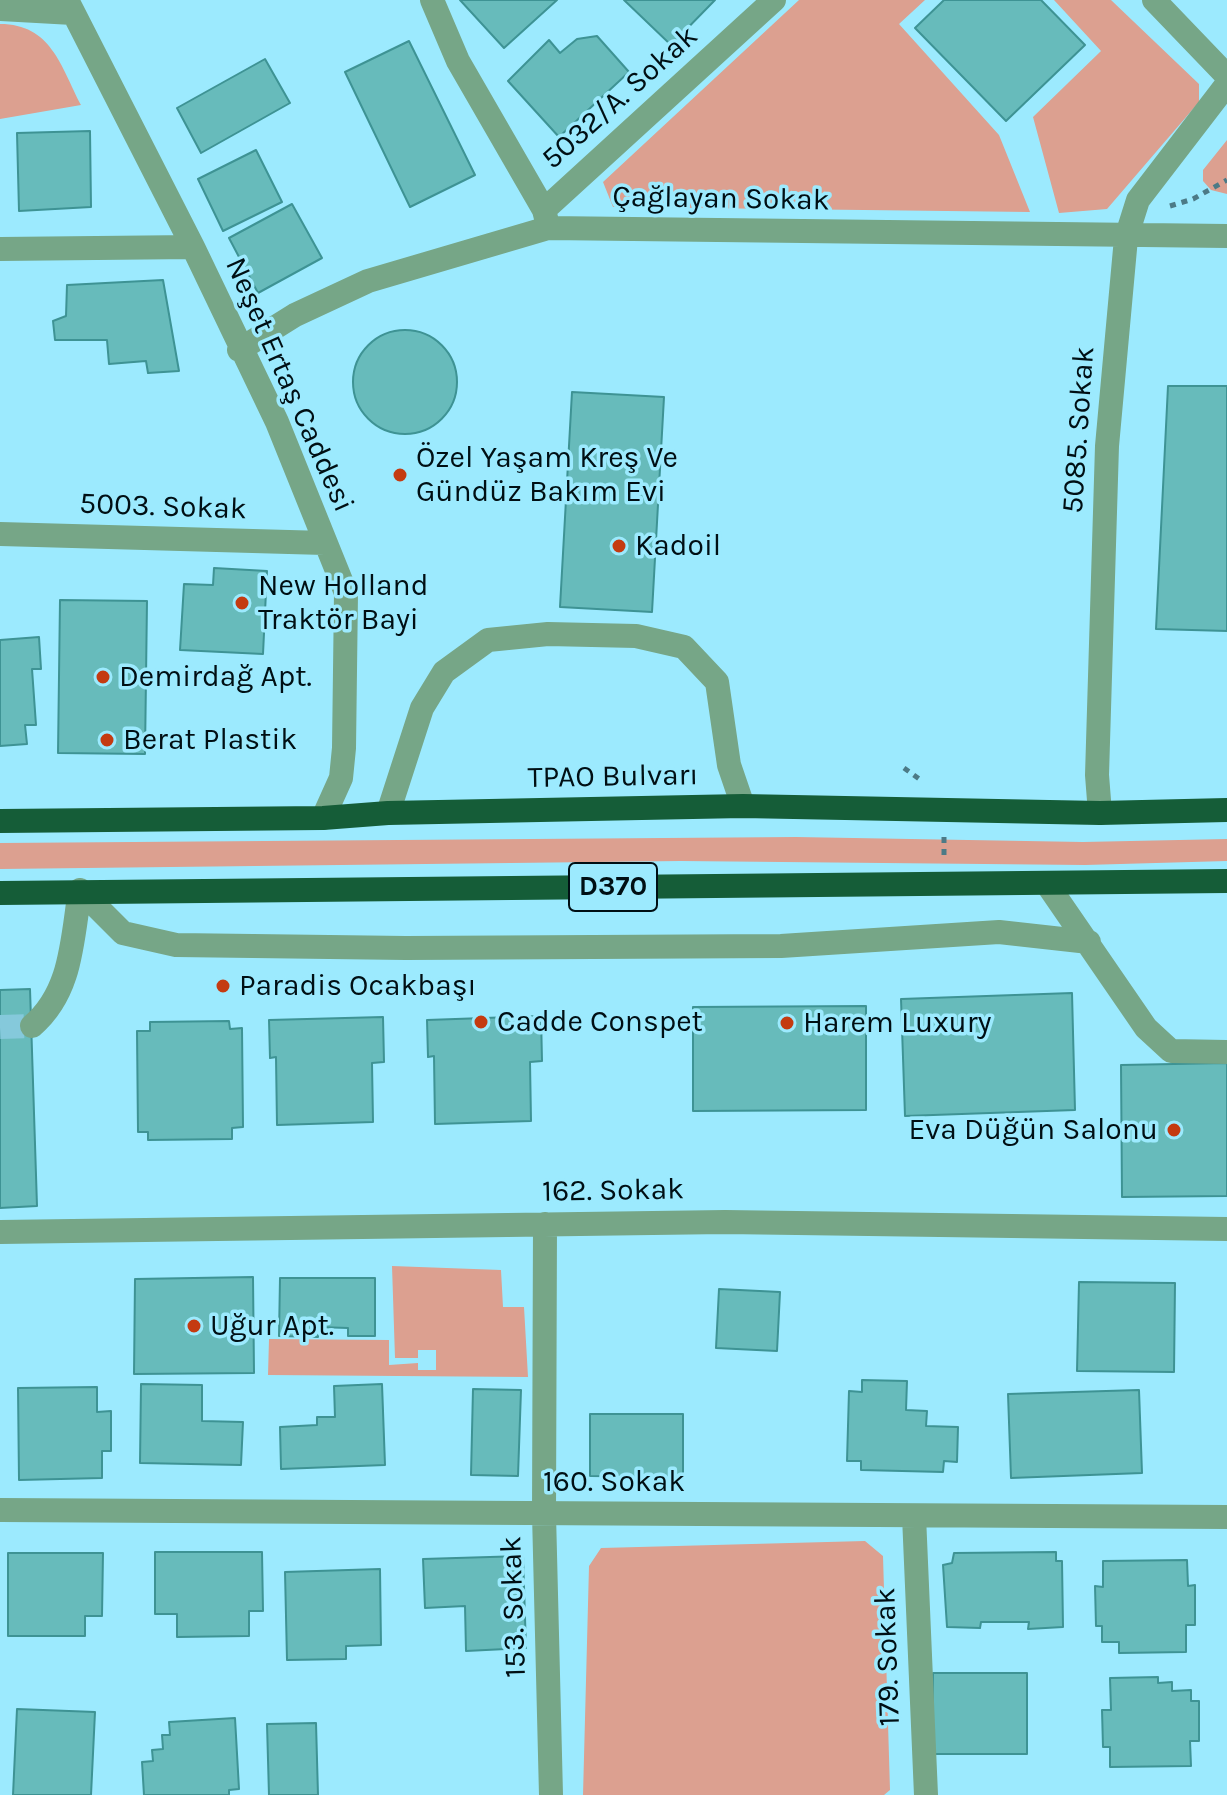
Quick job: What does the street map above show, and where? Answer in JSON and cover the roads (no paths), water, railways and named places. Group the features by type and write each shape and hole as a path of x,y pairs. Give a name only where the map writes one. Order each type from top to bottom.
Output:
{"highway":[{"name":"TPAO Bulvarı","path":"0,821 323,818 388,813 743,806 1100,813 1227,810"},
{"name":"D370","path":"0,893 1227,881"}],"street":[{"path":"432,0 458,61 546,219"},
{"name":"5032/A. Sokak","path":"546,219 774,0"},
{"path":"1154,0 1227,76"},
{"path":"0,9 70,6"},
{"name":"Neşet Ertaş Caddesi","path":"70,6 193,247 239,350 277,422 346,593 341,778 323,818"},
{"name":"5085. Sokak","path":"1100,813 1098,760 1107,446 1129,228 1138,200 1227,84"},
{"name":"Çağlayan Sokak","path":"239,350 295,315 368,281 546,219 1129,228 1227,236"},
{"path":"0,249 193,247"},
{"name":"5003. Sokak","path":"0,534 325,543"},
{"path":"388,813 422,708 444,672 488,640 548,634 636,636 684,647 717,682 729,765 743,806"},
{"path":"1047,884 1146,1028 1171,1051 1227,1052"},
{"path":"80,890 123,933 176,945 406,948 781,946 999,932 1089,942"},
{"path":"32,1026 47,1013 65,979 80,890"},
{"name":"162. Sokak","path":"0,1232 725,1222 1227,1229"},
{"name":"153. Sokak","path":"545,1224 544,1514 551,1795"},
{"name":"160. Sokak","path":"0,1510 1227,1517"},
{"name":"179. Sokak","path":"914,1516 926,1795"}],"tunnel":[{"path":"0,1027 32,1026"}],"place":[{"name":"Özel Yaşam Kreş Ve Gündüz Bakım Evi","path":"400,475"},
{"name":"Kadoil","path":"619,546"},
{"name":"New Holland Traktör Bayi","path":"242,603"},
{"name":"Demirdağ Apt.","path":"103,677"},
{"name":"Berat Plastik","path":"107,740"},
{"name":"Paradis Ocakbaşı","path":"223,986"},
{"name":"Cadde Conspet","path":"481,1022"},
{"name":"Harem Luxury","path":"787,1023"},
{"name":"Eva Düğün Salonu","path":"1174,1130"},
{"name":"Uğur Apt.","path":"194,1326"}]}
